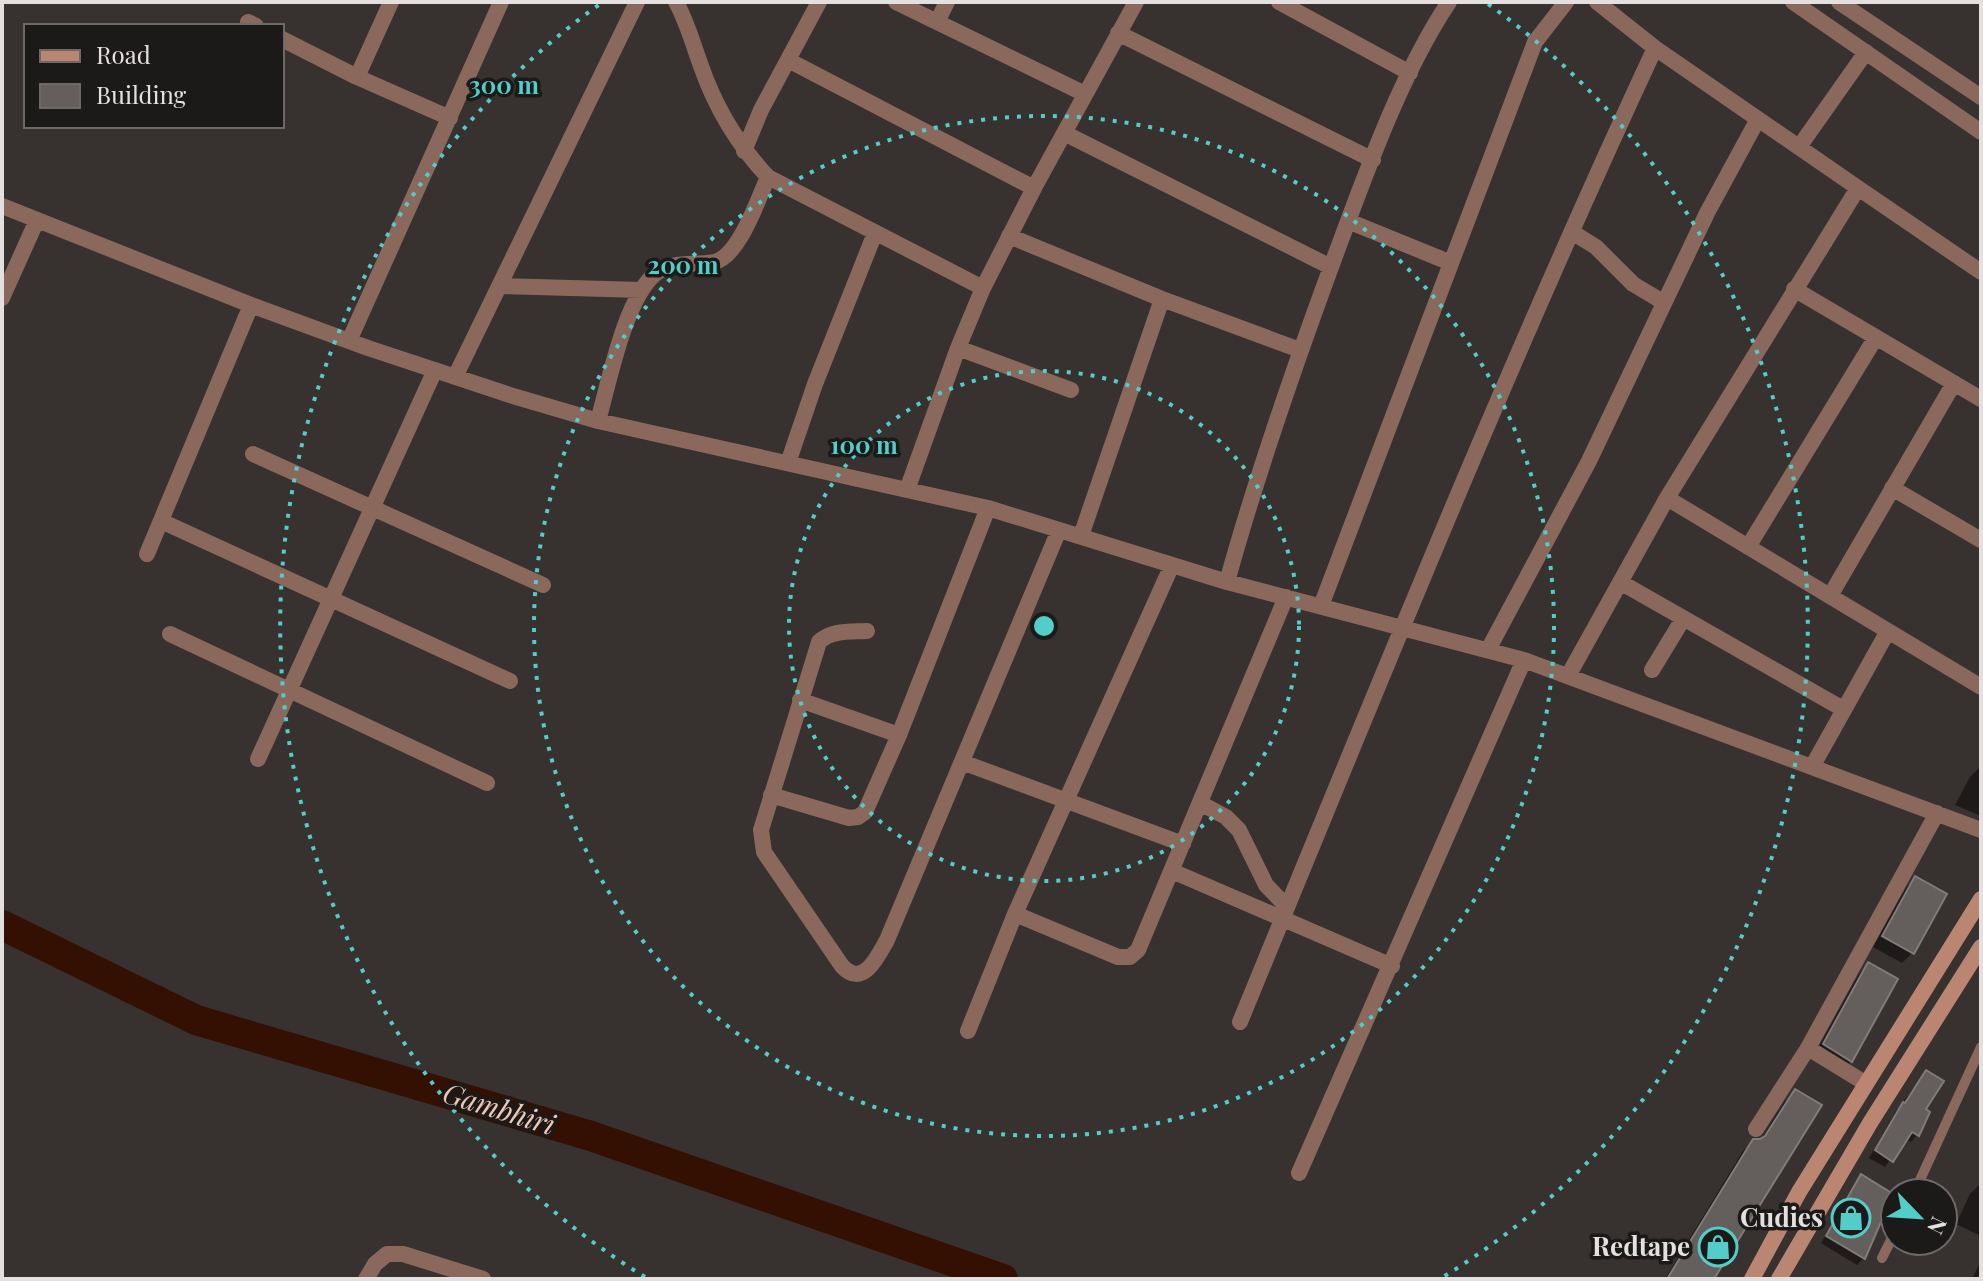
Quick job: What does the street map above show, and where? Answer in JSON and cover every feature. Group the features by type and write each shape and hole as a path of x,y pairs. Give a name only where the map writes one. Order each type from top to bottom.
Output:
{"street":[{"path":"357,77 391,2"},
{"path":"349,341 501,2"},
{"path":"455,377 637,2"},
{"path":"676,2 727,126 744,151 768,177 983,288"},
{"path":"744,151 761,110 819,2"},
{"path":"896,2 1085,94"},
{"path":"937,22 947,2"},
{"path":"907,490 983,288 1136,2"},
{"path":"1279,2 1410,73"},
{"path":"1227,582 1252,493 1348,221 1410,73 1449,2"},
{"path":"1321,606 1535,42 1566,2"},
{"path":"1597,2 1655,48 1981,272"},
{"path":"1793,2 1981,132"},
{"path":"1839,2 1981,97"},
{"path":"1118,33 1373,160"},
{"path":"284,40 357,77 450,118"},
{"path":"1240,1022 1402,628 1572,232 1655,48"},
{"path":"1799,147 1866,52"},
{"path":"788,60 1034,188"},
{"path":"1488,650 1589,461 1663,302 1758,119"},
{"path":"1064,133 1331,267"},
{"path":"598,421 630,312 642,290 655,274 671,265 717,262 729,254 739,240 768,177"},
{"path":"1568,676 1667,498 1858,188"},
{"path":"2,206 251,305 455,377 598,421 988,508 1227,582 1524,660 1981,830"},
{"path":"2,298 37,220"},
{"path":"1348,221 1451,263"},
{"path":"1572,232 1596,247 1633,284 1663,302"},
{"path":"788,463 815,384 875,233"},
{"path":"1009,236 1162,299 1300,350"},
{"path":"499,286 642,290"},
{"path":"1794,289 1981,399"},
{"path":"1081,536 1162,299"},
{"path":"147,554 251,305"},
{"path":"1748,547 1876,337"},
{"path":"958,348 1071,390"},
{"path":"258,759 435,370"},
{"path":"1830,596 1954,383"},
{"path":"253,454 543,585"},
{"path":"1892,488 1981,540"},
{"path":"1667,498 1981,687"},
{"path":"771,795 837,815 858,817 865,812 899,735 988,508"},
{"path":"161,521 510,681"},
{"path":"867,631 825,636 813,653 761,830 764,852 842,966 856,975 866,972 874,964 887,940 1059,530"},
{"path":"968,1031 1015,914 1172,565"},
{"path":"1620,582 1843,709"},
{"path":"1015,914 1118,957 1130,957 1138,950 1286,597"},
{"path":"1652,670 1683,619"},
{"path":"1812,767 1888,631"},
{"path":"170,634 487,783"},
{"path":"1299,1173 1524,660"},
{"path":"800,700 899,735"},
{"path":"962,762 1183,844"},
{"path":"1200,803 1226,817 1239,830 1266,885 1285,913"},
{"path":"1756,1129 1808,1048 1937,813"},
{"path":"1172,871 1285,913 1392,966"},
{"path":"1752,1279 1799,1192 1981,899"},
{"path":"1779,1279 1846,1163 1981,947"},
{"path":"1808,1048 1865,1083"},
{"path":"366,1279 375,1264 387,1254 403,1254 483,1279"}],"lane":[{"path":"1921,1177 1981,1047"}],"building":[{"path":"1915,876 1947,894 1914,954 1882,936"},
{"path":"1868,962 1898,979 1852,1062 1823,1044"},
{"path":"1926,1070 1944,1081 1926,1109 1930,1112 1919,1136 1912,1132 1893,1162 1875,1150"},
{"path":"1795,1089 1822,1105 1714,1279 1667,1279 1753,1139 1765,1136"},
{"path":"1861,1174 1879,1185 1879,1226 1865,1259 1826,1236"}],"waterway":[{"name":"Gambhiri","path":"2,925 196,1020 591,1136 1003,1279"}],"place":[{"name":"Cudies","path":"1851,1218"},
{"name":"Redtape","path":"1718,1247"}]}
